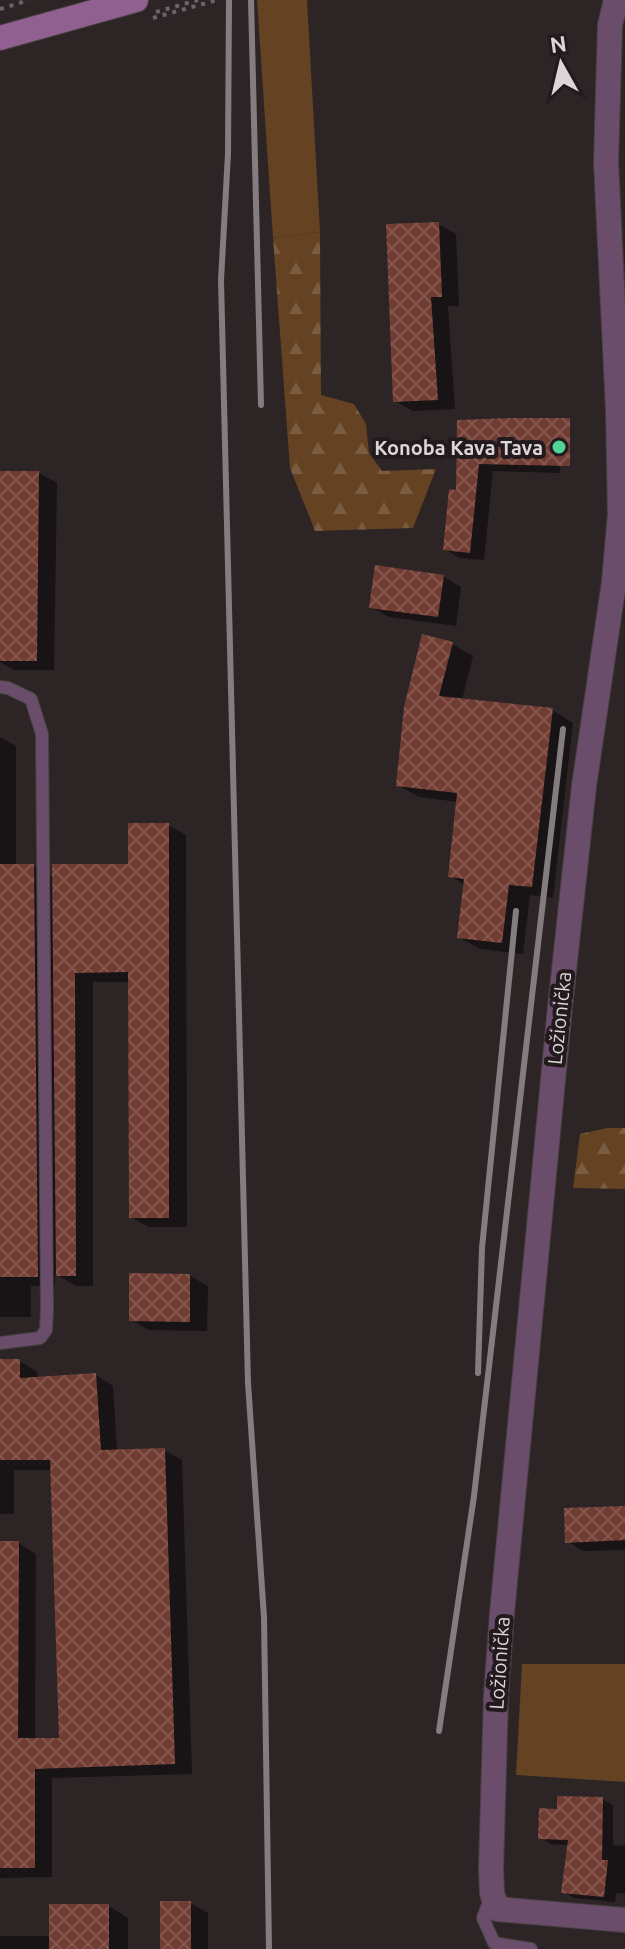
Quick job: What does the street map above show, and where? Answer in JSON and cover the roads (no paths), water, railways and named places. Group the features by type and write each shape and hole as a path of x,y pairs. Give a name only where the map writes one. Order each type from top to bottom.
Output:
{"street":[{"path":"0,38 136,0"},
{"name":"Ložionička","path":"492,1893 496,1696 505,1582 564,961 584,786 614,582 620,514 606,162 610,25 616,0"},
{"path":"492,1893 497,1909 625,1920"}],"lane":[{"path":"0,687 31,699 42,734 47,1294 46,1330 40,1338 0,1343"},
{"path":"492,1893 483,1918 494,1943 531,1949"}],"railway":[{"path":"229,0 228,154 221,280 248,1383 264,1617 269,1949"},
{"path":"251,0 261,405"},
{"path":"439,1731 474,1496 563,729"},
{"path":"478,1373 482,1248 516,911"}],"place":[{"name":"Konoba Kava Tava","path":"559,447"}]}
